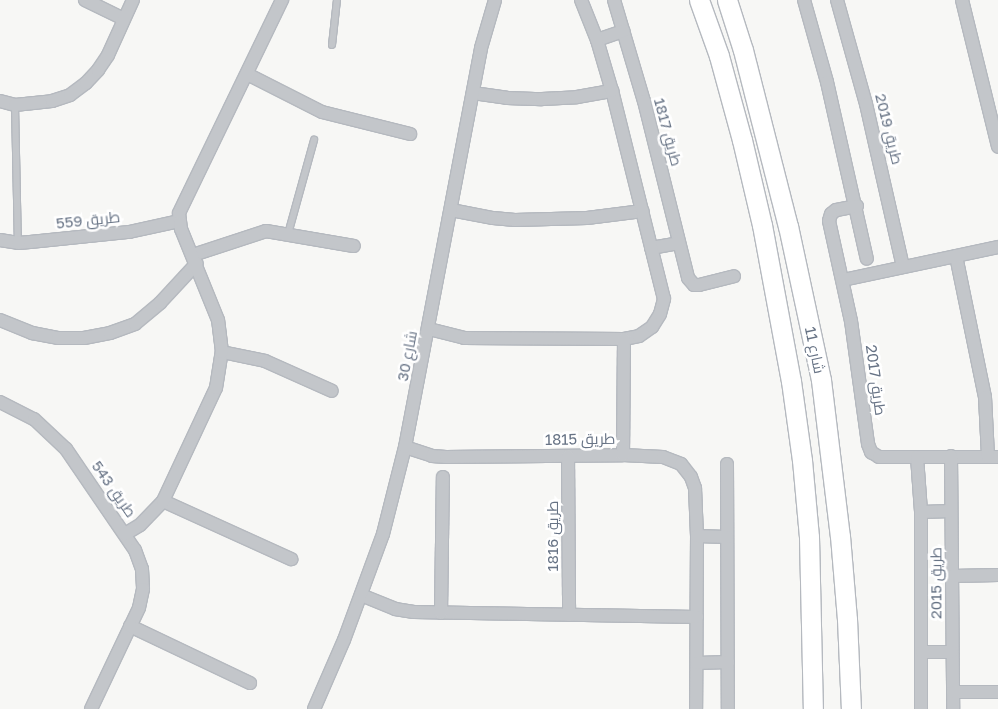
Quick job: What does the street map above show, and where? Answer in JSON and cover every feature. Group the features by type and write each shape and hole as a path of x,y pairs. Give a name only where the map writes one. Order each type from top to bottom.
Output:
{"street":[{"path":"85,0 124,19"},
{"path":"0,101 16,105 52,101 70,95 86,83 108,55 133,0"},
{"path":"125,534 153,514 163,500 213,396 220,370 222,352 218,320 195,259 178,221 181,208 282,0"},
{"name":"شارع 30","path":"314,709 361,595 383,534 405,447 473,92 484,39 495,0"},
{"path":"429,329 464,338 624,339 639,336 652,327 660,314 664,298 652,248 612,91 597,40 581,0"},
{"name":"طريق 1817","path":"614,0 662,172 688,278 694,285 734,276"},
{"name":"شارع 11","path":"699,0 719,56 742,140 764,235 791,381 802,460 808,537 813,709"},
{"name":"شارع 11","path":"727,0 743,50 783,206 821,380 847,619 851,709"},
{"path":"804,0 827,82 867,259"},
{"name":"طريق 2019","path":"838,0 866,104 903,267"},
{"path":"962,0 998,147"},
{"path":"597,40 623,30"},
{"path":"247,74 322,112 410,134"},
{"path":"473,92 507,98 542,99 578,97 612,91"},
{"name":"طريق 2017","path":"856,206 836,210 831,214 829,221 843,280 858,361 869,448 879,457 993,457"},
{"path":"451,210 515,220 587,218 642,211"},
{"name":"طريق 559","path":"0,240 18,243 129,232 178,221"},
{"path":"0,320 32,333 58,338 84,338 110,334 135,324 160,303 195,259 266,231 354,246"},
{"path":"652,248 679,243"},
{"path":"843,280 998,247"},
{"path":"956,256 985,397 993,457"},
{"path":"623,455 624,339"},
{"path":"222,352 265,361 332,391"},
{"name":"طريق 543","path":"0,402 34,419 57,439 136,550 142,569 143,589 139,608 91,709"},
{"name":"طريق 1815","path":"405,447 432,456 446,457 623,455 662,457 681,464 691,477 695,488 697,536 696,709"},
{"name":"طريق 1816","path":"568,456 570,615"},
{"name":"طريق 2015","path":"951,456 953,709"},
{"path":"917,457 921,512 922,709"},
{"path":"727,464 728,709"},
{"path":"441,613 443,477"},
{"path":"163,500 291,559"},
{"path":"921,512 951,511"},
{"path":"697,536 727,537"},
{"path":"952,576 998,575"},
{"path":"361,595 405,611 697,617"},
{"path":"130,626 250,683"},
{"path":"922,652 952,652"},
{"path":"697,663 728,662"},
{"path":"953,692 998,692"}],"lane":[{"path":"332,44 337,0"},
{"path":"16,105 18,243"},
{"path":"288,234 314,140"}]}
